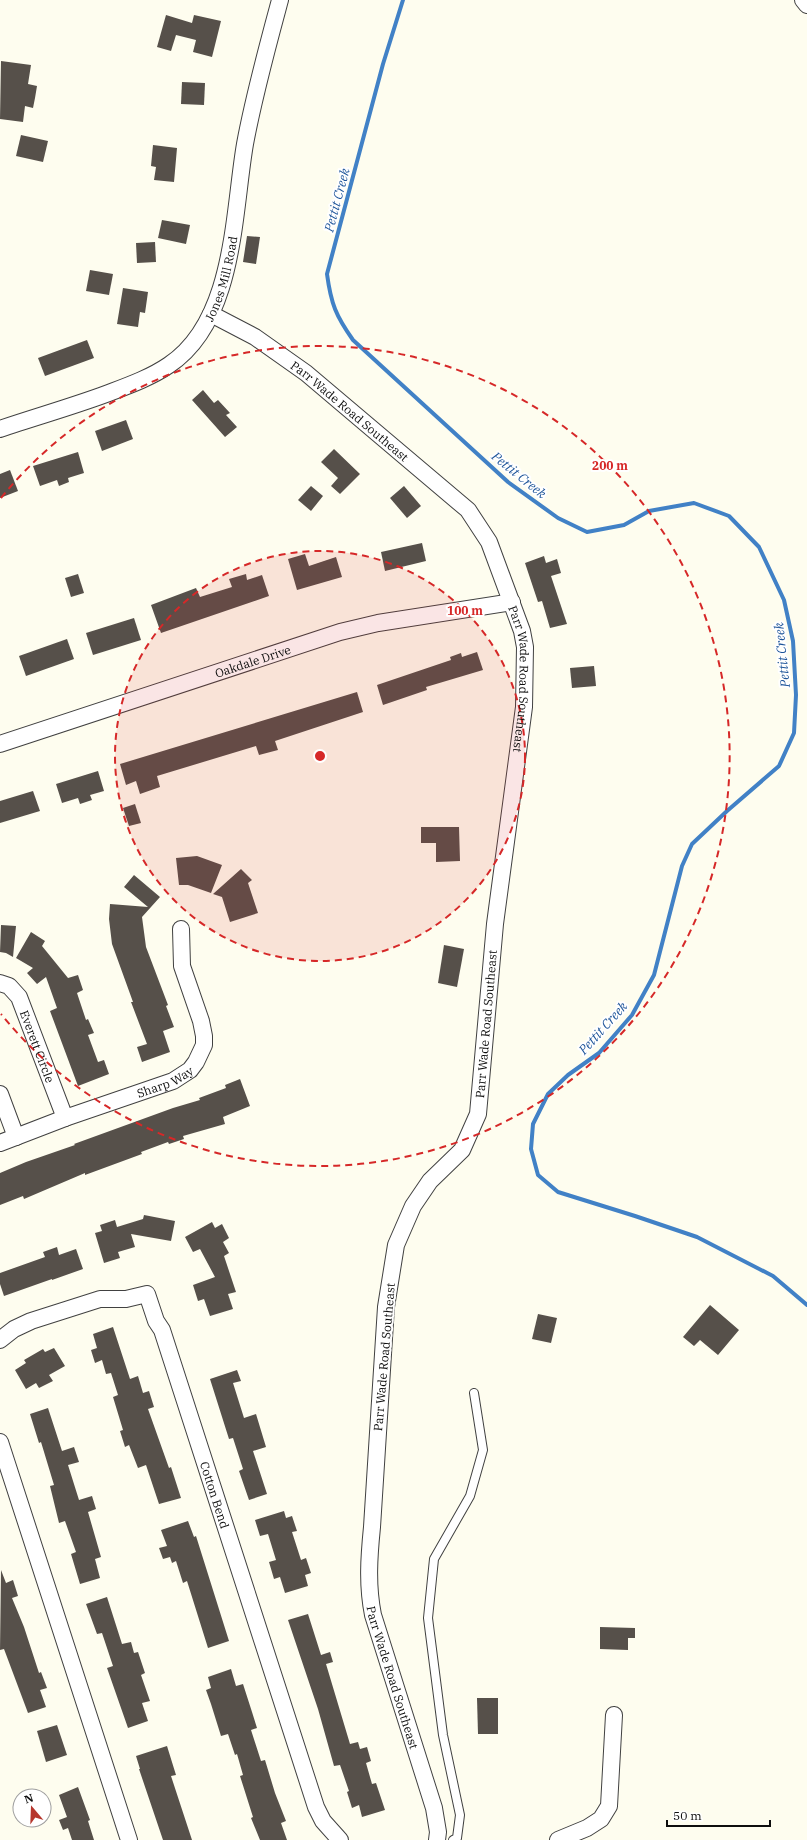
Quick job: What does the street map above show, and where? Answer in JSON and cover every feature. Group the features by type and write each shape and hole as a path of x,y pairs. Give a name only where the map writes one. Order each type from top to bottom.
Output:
{"street":[{"name":"Jones Mill Road","path":"0,429 99,396 156,373 168,366 184,353 197,338 211,314 226,268 247,137 259,79 280,0"},
{"path":"803,0 807,5"},
{"name":"Parr Wade Road Southeast","path":"211,314 255,337 306,373 468,510 489,542 512,602 525,647 524,707 495,924 478,1114 462,1150 430,1181 413,1206 396,1245 386,1307 372,1527 368,1563 369,1597 373,1615 434,1808 438,1832 437,1840"},
{"name":"Oakdale Drive","path":"0,744 340,632 378,622 512,602"},
{"name":"Sharp Way","path":"0,1143 65,1118 173,1081 190,1070 196,1062 204,1045 204,1036 201,1021 182,966 182,929"},
{"name":"Everett Circle","path":"0,983 9,986 19,997 65,1118"},
{"path":"0,1094 16,1137"},
{"name":"Cotton Bend","path":"0,1340 14,1329 31,1321 100,1299 126,1299 147,1294 156,1321 162,1330 316,1808 323,1821 340,1840"},
{"path":"0,1442 129,1840"},
{"path":"558,1840 587,1828 601,1820 609,1806 614,1715"}],"lane":[{"path":"453,1840 457,1838 460,1815 443,1735 428,1618 434,1559 470,1496 483,1450 474,1393"}],"building":[{"path":"166,15 192,23 194,15 221,21 212,57 193,52 196,40 176,35 171,51 157,47"},
{"path":"1,61 31,65 28,84 37,86 33,108 25,106 23,122 0,119"},
{"path":"182,82 205,83 204,105 181,104"},
{"path":"21,135 48,141 43,162 16,156"},
{"path":"153,145 177,148 174,182 154,180 156,167 151,166"},
{"path":"162,220 190,225 186,244 158,238"},
{"path":"247,236 260,237 256,264 243,262"},
{"path":"155,242 156,262 137,263 136,243"},
{"path":"90,270 113,274 109,295 86,291"},
{"path":"123,288 148,292 145,313 140,312 138,327 117,324"},
{"path":"87,340 94,358 45,376 38,358"},
{"path":"203,390 214,403 218,400 230,413 226,415 237,427 225,437 192,400"},
{"path":"126,420 133,439 102,451 95,431"},
{"path":"334,449 360,474 340,494 331,486 338,478 321,462"},
{"path":"78,452 84,473 68,478 69,482 59,486 57,480 40,486 33,466"},
{"path":"10,470 18,491 0,498 0,474"},
{"path":"311,486 323,496 311,511 298,500"},
{"path":"404,486 421,506 407,518 390,498"},
{"path":"422,543 426,561 385,571 381,552"},
{"path":"305,554 309,566 336,557 342,577 297,590 288,559"},
{"path":"544,556 546,563 557,559 561,573 551,576 567,624 550,628 542,601 538,602 525,563"},
{"path":"78,574 84,593 71,597 65,578"},
{"path":"246,574 247,580 262,575 269,596 161,633 151,605 196,588 200,597 232,587 229,579"},
{"path":"134,618 141,640 93,655 86,633"},
{"path":"67,639 74,659 26,676 19,656"},
{"path":"477,652 483,670 426,687 427,690 383,705 377,685 451,660 450,657 461,653 462,657"},
{"path":"594,666 596,686 572,688 570,668"},
{"path":"357,692 363,712 275,741 278,750 259,755 256,746 157,776 160,787 140,794 136,781 126,785 120,764"},
{"path":"98,771 104,791 90,795 92,800 80,804 78,798 62,803 56,784"},
{"path":"33,791 40,811 0,823 0,801"},
{"path":"135,804 141,823 129,826 123,808"},
{"path":"421,827 459,827 460,861 436,862 436,843 421,843"},
{"path":"197,856 222,865 211,893 188,885 179,885 176,858"},
{"path":"241,869 252,880 248,883 258,913 230,922 222,897 213,894"},
{"path":"134,875 160,897 142,917 146,947 168,1005 166,1006 174,1027 163,1031 170,1052 142,1062 137,1047 147,1044 131,1002 133,1002 112,944 109,919 110,904 148,907 124,887"},
{"path":"1,925 16,926 13,957 6,953 0,952"},
{"path":"31,932 45,941 42,946 68,978 78,975 83,990 77,993 86,1020 88,1019 94,1033 88,1035 98,1062 104,1060 109,1074 78,1086 50,1011 57,1008 46,977 37,984 27,973 33,968 16,958"},
{"path":"444,945 464,949 457,987 438,983"},
{"path":"240,1079 250,1106 223,1117 225,1124 183,1136 184,1139 169,1144 168,1142 141,1152 142,1154 85,1175 85,1173 24,1199 23,1196 0,1205 0,1173 26,1162 75,1145 74,1144 173,1108 200,1100 199,1098 226,1088 225,1085"},
{"path":"144,1215 175,1221 171,1241 131,1234 135,1247 118,1252 120,1258 104,1263 95,1233 102,1231 100,1225 115,1220 117,1227 143,1219"},
{"path":"212,1222 215,1228 222,1224 229,1238 223,1242 229,1253 224,1256 236,1292 228,1294 233,1309 210,1316 204,1299 198,1301 193,1285 215,1277 200,1249 193,1252 185,1237"},
{"path":"57,1247 59,1255 76,1249 83,1269 4,1296 0,1284 0,1273 45,1257 43,1252"},
{"path":"710,1305 739,1330 718,1355 700,1340 694,1346 683,1337"},
{"path":"538,1314 557,1318 551,1343 532,1339"},
{"path":"113,1327 130,1379 138,1376 143,1393 149,1391 154,1407 148,1409 169,1468 171,1467 181,1498 159,1504 146,1465 138,1468 129,1445 125,1447 120,1431 123,1430 113,1397 118,1395 111,1373 106,1374 102,1360 95,1363 91,1350 97,1348 93,1334"},
{"path":"54,1348 65,1366 49,1375 53,1381 39,1388 36,1383 26,1389 15,1370 26,1363 24,1360 43,1349 45,1352"},
{"path":"237,1370 241,1381 233,1383 244,1418 256,1414 266,1447 253,1451 267,1494 249,1500 239,1471 243,1469 233,1438 229,1439 210,1379"},
{"path":"48,1408 62,1451 74,1447 79,1462 68,1465 79,1500 92,1496 96,1509 88,1512 101,1557 95,1559 100,1578 80,1584 71,1554 76,1552 65,1521 59,1523 50,1486 54,1485 41,1442 39,1443 30,1414"},
{"path":"284,1511 286,1518 292,1516 297,1531 292,1532 301,1560 306,1558 311,1573 305,1575 308,1586 285,1593 280,1577 274,1579 269,1562 276,1560 268,1534 260,1536 255,1520"},
{"path":"188,1521 194,1537 196,1536 229,1641 208,1648 187,1581 183,1583 176,1561 172,1563 170,1557 163,1559 159,1548 167,1546 161,1530"},
{"path":"1,1570 6,1583 13,1580 18,1596 12,1598 24,1627 39,1673 41,1672 47,1688 40,1690 46,1707 28,1713 4,1649 0,1650"},
{"path":"107,1597 122,1644 131,1642 134,1653 138,1652 145,1673 141,1675 150,1701 142,1703 148,1721 128,1728 107,1668 113,1666 102,1633 97,1634 86,1604"},
{"path":"308,1614 321,1655 330,1652 333,1662 326,1664 350,1744 358,1742 360,1749 367,1747 371,1761 366,1763 372,1784 376,1783 385,1810 362,1817 359,1805 352,1808 347,1792 349,1791 340,1765 334,1766 318,1709 288,1620"},
{"path":"600,1627 635,1628 635,1638 628,1638 628,1650 600,1649"},
{"path":"231,1669 236,1686 243,1684 257,1728 251,1730 261,1761 265,1760 275,1793 286,1821 281,1823 287,1840 260,1840 251,1818 253,1817 240,1776 243,1775 237,1754 235,1755 228,1734 221,1736 206,1690 211,1688 208,1677"},
{"path":"477,1698 498,1698 498,1734 478,1734"},
{"path":"57,1725 67,1755 46,1762 37,1731"},
{"path":"167,1746 176,1775 171,1776 192,1840 163,1840 139,1769 136,1756"},
{"path":"78,1787 90,1820 88,1821 94,1840 72,1840 68,1828 63,1830 59,1820 67,1817 59,1795"}],"waterway":[{"name":"Pettit Creek","path":"403,0 383,64 327,274 330,294 342,324 353,340 508,482 558,518 587,532 624,525 649,511 694,503 729,516 759,547 784,600 793,641 796,695 794,733 779,766 727,811 692,844 682,866 654,975 632,1015 599,1053 568,1075 548,1094 533,1124 531,1149 538,1175 558,1192 697,1237 773,1276 807,1305"}]}
